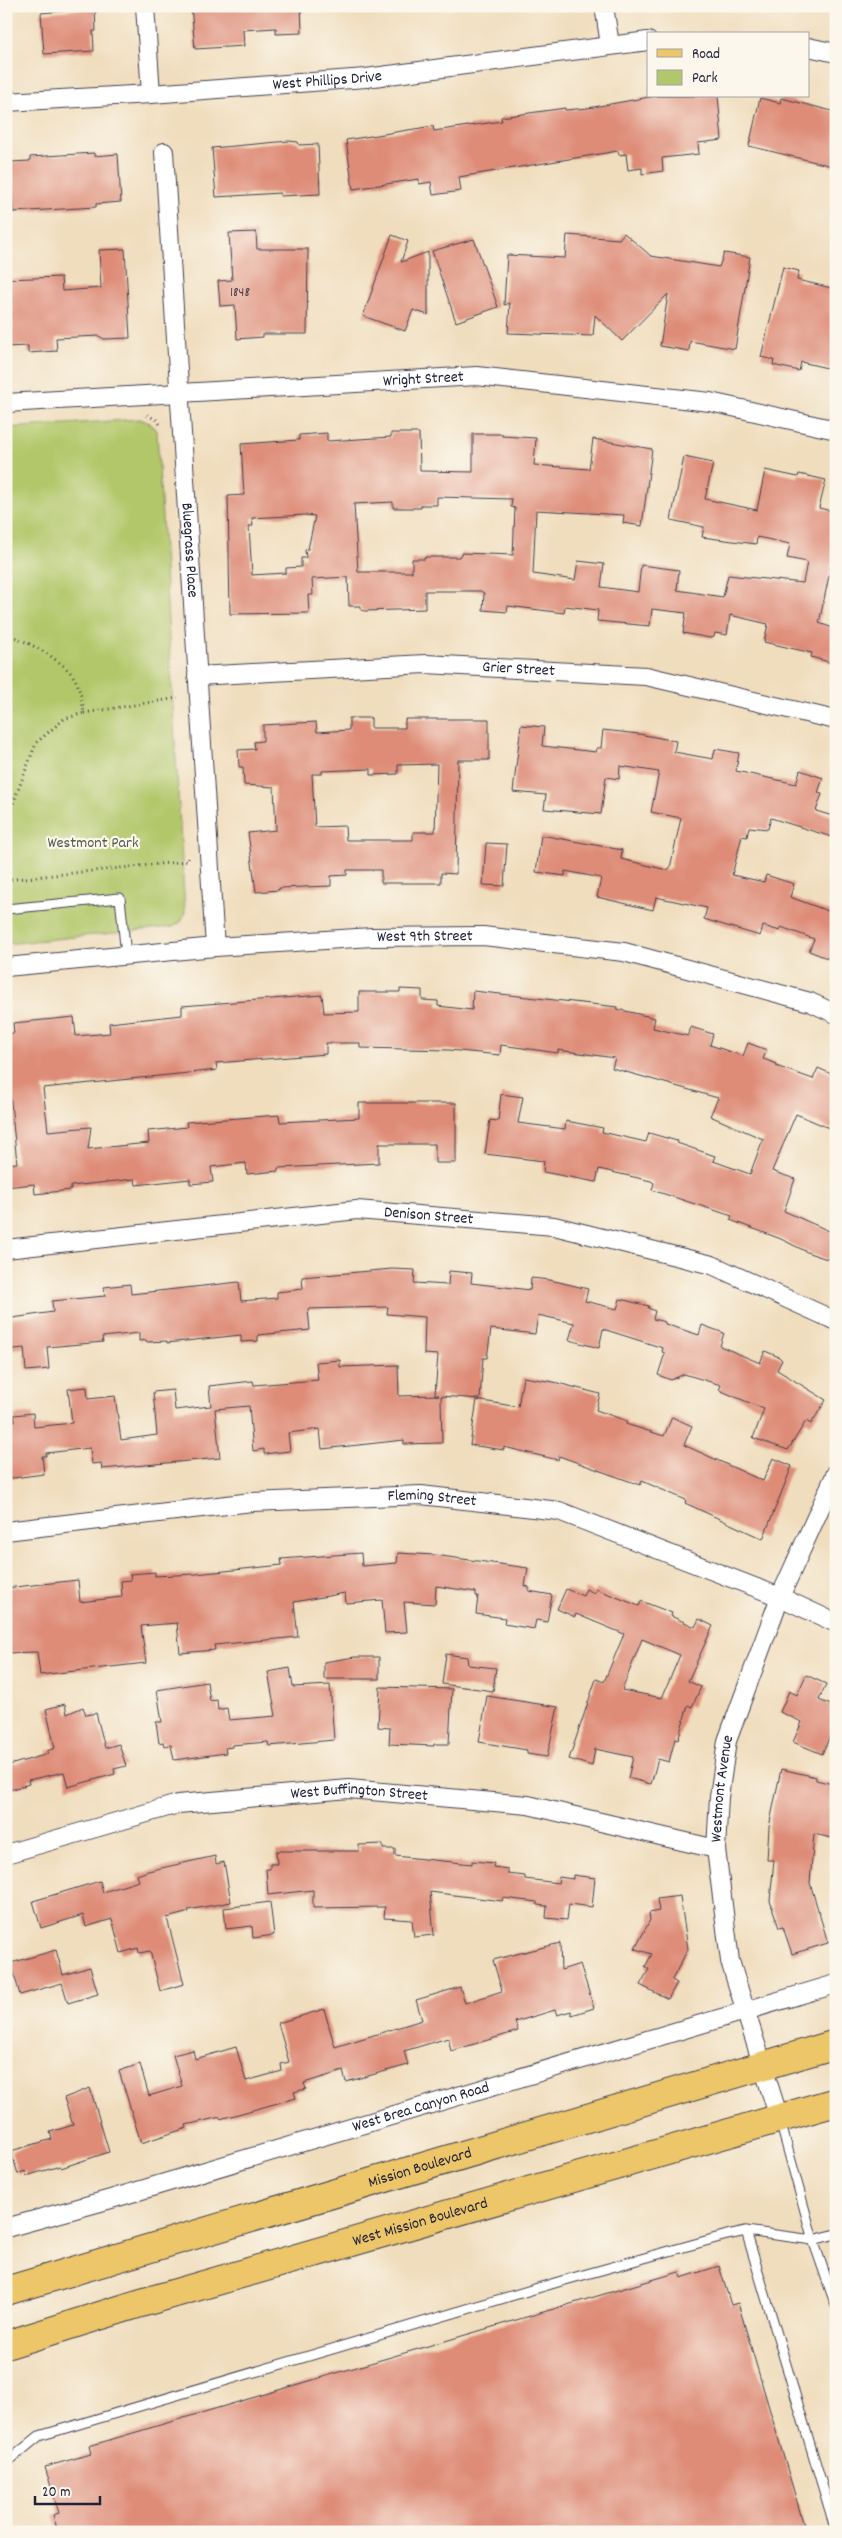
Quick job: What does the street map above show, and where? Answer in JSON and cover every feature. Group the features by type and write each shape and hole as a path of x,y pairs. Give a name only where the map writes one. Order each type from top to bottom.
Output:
{"main road":[{"name":"Mission Boulevard","path":"6,2291 836,2044"},
{"name":"West Mission Boulevard","path":"6,2345 836,2102"}],"street":[{"path":"145,6 151,94"},
{"path":"604,6 610,45"},
{"name":"West Phillips Drive","path":"6,102 151,94 366,78 647,41"},
{"path":"810,47 836,53"},
{"name":"Bluegrass Place","path":"164,152 181,392 196,676 215,947"},
{"name":"Wright Street","path":"6,402 477,376 710,402 836,430"},
{"name":"Grier Street","path":"196,676 426,664 646,676 836,720"},
{"name":"West 9th Street","path":"6,967 215,947 372,937 493,937 624,952 810,1002 836,1014"},
{"name":"Denison Street","path":"6,1249 357,1210 544,1226 712,1265 836,1321"},
{"name":"Westmont Avenue","path":"779,2118 730,1961 716,1849 718,1797 727,1742 780,1597 836,1473"},
{"name":"Fleming Street","path":"6,1531 252,1502 421,1494 559,1511 780,1597 836,1623"},
{"name":"West Buffington Street","path":"6,1854 178,1804 349,1789 528,1805 691,1845 716,1849"},
{"name":"West Brea Canyon Road","path":"6,2228 111,2199 836,1984"}],"lane":[{"path":"6,909 120,898 126,955"},
{"path":"779,2118 814,2240 836,2306"},
{"path":"746,2231 836,2530"},
{"path":"6,2463 39,2436 549,2284 746,2231 814,2240 836,2234"}],"path":[{"path":"145,414 157,420 163,431"},
{"path":"6,634 49,655 72,676 80,692 84,713"},
{"path":"178,688 179,707"},
{"path":"6,822 36,743 64,718 178,698"},
{"path":"6,880 188,860 188,851"}],"green space":[{"name":"Westmont Park","path":"140,419 150,423 157,432 185,912 182,921 173,927 6,944 6,428"}],"building":[{"path":"191,6 301,6 302,33 276,34 276,28 243,30 244,46 195,49"},
{"path":"95,8 96,31 93,31 94,51 44,54 41,13"},
{"path":"647,97 718,98 722,140 698,143 699,154 662,158 663,171 642,174 642,168 628,170 626,154 619,155 618,151 459,177 461,191 433,195 431,182 419,184 419,179 353,189 346,140 433,126 434,131 502,121 501,117 565,108 565,110 588,108"},
{"path":"760,98 780,103 781,98 836,112 836,167 749,146"},
{"path":"289,141 298,142 299,145 318,144 320,194 280,196 280,193 216,197 212,148"},
{"path":"94,153 94,156 118,154 121,202 96,204 96,207 13,212 10,162 30,161 30,157"},
{"path":"256,232 257,249 308,249 307,334 263,334 263,337 237,339 235,305 220,306 218,281 232,280 229,233"},
{"path":"624,233 651,256 719,267 724,253 750,257 735,349 690,341 689,351 660,346 668,294 622,341 595,315 593,336 508,333 510,303 504,305 507,255 565,258 567,235 619,239"},
{"path":"392,235 408,241 401,262 428,252 428,315 413,310 405,331 363,316"},
{"path":"474,239 498,307 456,322 432,251"},
{"path":"125,249 130,338 104,339 99,336 56,338 57,351 28,353 28,346 6,347 6,279 61,277 62,291 101,288 99,250"},
{"path":"783,267 799,271 797,280 836,289 836,370 801,362 799,371 773,365 774,360 761,357"},
{"path":"327,433 327,441 391,437 391,433 419,433 420,471 473,472 473,434 502,434 502,436 536,438 534,465 589,469 593,439 652,449 642,526 623,523 624,515 536,510 533,574 575,580 578,561 604,564 601,587 638,592 641,565 679,570 677,590 723,597 728,575 803,583 807,562 787,558 790,544 757,537 756,544 702,537 704,527 671,520 684,457 713,463 705,499 757,510 765,470 798,477 799,474 826,480 819,508 836,512 836,543 819,623 836,629 836,664 811,657 812,653 764,642 768,624 730,615 727,635 715,633 714,637 710,638 683,633 686,613 652,609 650,626 597,621 598,610 565,606 564,613 508,606 507,612 483,610 484,593 480,591 425,591 425,609 365,611 361,610 361,606 349,606 348,577 312,579 313,595 308,595 309,613 230,614 228,496 244,495 241,444 299,440 299,435","holes":["437,497 512,499 511,507 515,508 513,555 462,553 459,557 425,557 425,559 412,559 412,572 358,572 354,504 393,502 393,508 421,508 421,505 437,505","315,516 308,549 305,550 306,558 301,558 301,567 286,568 286,573 252,575 249,526 253,526 252,518"]},
{"path":"349,718 371,718 371,728 405,728 405,719 489,719 489,760 458,760 456,874 441,873 441,883 381,883 381,870 347,870 347,875 331,876 331,886 279,888 279,890 256,892 248,833 276,830 274,787 244,785 243,767 239,767 238,750 255,749 254,742 263,741 263,725 316,722 317,732 349,730","holes":["437,764 435,832 413,832 413,840 346,840 345,826 315,827 312,774 322,774 322,771 371,769 371,775 398,774 398,765"]},
{"path":"521,725 544,727 542,746 596,752 597,748 601,748 603,730 639,734 676,741 674,752 713,759 715,749 739,753 736,771 796,784 800,770 823,778 818,793 822,794 816,811 836,817 832,837 771,818 768,829 749,827 747,837 742,836 732,875 764,882 766,875 794,884 790,897 836,914 836,948 832,960 809,951 814,939 781,927 780,931 763,926 760,936 704,919 707,908 656,897 653,910 597,897 601,878 565,871 565,876 536,872 541,835 622,850 621,859 667,870 670,868 681,818 651,812 659,772 620,766 619,779 606,777 601,814 544,809 546,795 513,792"},
{"path":"486,843 507,844 504,886 483,885"},
{"path":"400,989 422,990 422,1000 438,1001 438,1006 472,1010 473,991 618,1007 617,1009 655,1018 653,1028 688,1036 691,1027 713,1034 710,1045 743,1056 748,1043 767,1050 763,1059 777,1064 776,1066 813,1079 818,1068 836,1076 836,1131 796,1114 772,1171 795,1179 784,1211 836,1234 836,1262 809,1253 781,1239 730,1220 732,1216 652,1190 654,1183 651,1181 599,1169 596,1182 543,1172 544,1161 485,1154 490,1120 498,1121 501,1094 523,1097 518,1123 565,1129 566,1121 603,1128 602,1132 646,1142 649,1133 677,1141 677,1143 715,1156 713,1161 750,1174 763,1139 710,1116 718,1098 612,1068 615,1058 558,1050 558,1053 501,1045 500,1055 449,1050 360,1048 360,1043 326,1043 326,1054 216,1063 217,1070 43,1088 48,1131 91,1127 88,1149 149,1143 148,1131 187,1127 186,1122 279,1115 280,1122 359,1118 359,1103 456,1103 456,1163 435,1163 435,1144 379,1144 379,1163 278,1168 278,1171 247,1174 246,1163 211,1167 213,1182 190,1184 190,1179 136,1185 135,1179 71,1186 71,1190 35,1194 34,1184 6,1187 6,1164 17,1163 9,1083 6,1083 6,1034 14,1033 13,1023 74,1017 76,1036 110,1033 109,1023 182,1015 182,1006 322,995 324,1013 359,1012 359,992 400,992"},
{"path":"392,1269 415,1270 414,1283 448,1285 449,1271 472,1273 471,1283 530,1290 531,1278 550,1280 588,1289 585,1301 617,1309 620,1299 649,1306 648,1308 655,1311 653,1319 665,1322 665,1324 699,1335 702,1325 724,1333 720,1346 760,1363 765,1351 779,1357 782,1360 777,1370 826,1400 811,1424 806,1421 788,1450 753,1438 764,1409 719,1390 721,1385 684,1374 671,1380 658,1375 665,1353 662,1352 663,1348 603,1329 599,1348 569,1340 574,1323 538,1315 535,1334 491,1329 487,1358 483,1358 480,1399 441,1396 442,1443 404,1444 404,1440 322,1449 320,1429 288,1433 290,1451 264,1454 264,1449 253,1451 249,1406 215,1409 220,1458 102,1469 101,1463 92,1464 90,1448 46,1453 46,1456 42,1456 44,1474 6,1479 6,1422 15,1421 14,1415 33,1413 34,1427 72,1423 68,1389 87,1387 88,1399 115,1396 121,1440 157,1435 153,1392 173,1390 175,1410 211,1406 209,1386 253,1381 254,1385 318,1380 316,1362 340,1360 340,1367 398,1365 399,1396 439,1395 435,1395 438,1355 424,1354 425,1317 387,1314 388,1307 308,1309 310,1330 258,1335 258,1341 241,1342 241,1335 167,1343 167,1341 139,1341 139,1333 102,1337 103,1342 47,1347 49,1369 26,1371 24,1348 6,1350 6,1319 53,1312 52,1301 105,1296 104,1287 130,1284 131,1294 239,1282 241,1301 277,1298 277,1292 303,1289 302,1277"},
{"path":"523,1377 554,1382 600,1394 596,1410 627,1421 626,1424 664,1436 672,1417 692,1426 684,1445 763,1481 773,1458 792,1466 763,1539 685,1503 686,1500 642,1481 640,1485 559,1456 558,1460 504,1447 504,1450 470,1445 477,1400 518,1407"},
{"path":"361,1553 362,1566 397,1563 398,1553 434,1555 528,1568 525,1586 529,1587 529,1591 552,1595 547,1622 536,1620 534,1629 504,1624 505,1618 476,1614 478,1596 476,1596 476,1592 436,1586 435,1604 404,1602 407,1632 385,1633 382,1600 346,1603 345,1593 294,1602 298,1637 214,1645 215,1650 180,1653 177,1623 141,1626 146,1663 40,1675 37,1652 6,1653 6,1588 78,1580 80,1602 122,1597 121,1581 131,1580 130,1574 155,1572 155,1576 196,1574 282,1565 281,1559"},
{"path":"566,1589 583,1596 586,1589 594,1593 596,1589 639,1606 641,1601 672,1613 671,1616 695,1627 699,1619 713,1626 688,1681 701,1687 692,1707 688,1705 678,1740 675,1739 669,1762 658,1759 651,1784 628,1778 633,1757 595,1749 592,1766 569,1759 596,1679 604,1682 624,1634 576,1614 575,1617 557,1609","holes":["642,1639 680,1655 662,1698 622,1690"]},
{"path":"446,1654 467,1657 468,1665 496,1668 493,1691 442,1684"},
{"path":"355,1657 379,1657 379,1679 324,1679 324,1662"},
{"path":"290,1668 293,1687 330,1685 334,1740 269,1746 268,1742 232,1745 232,1747 225,1748 226,1753 174,1760 171,1745 164,1746 163,1742 159,1743 156,1722 162,1722 157,1690 207,1682 210,1701 217,1700 218,1710 227,1708 229,1720 276,1716 268,1672"},
{"path":"806,1675 826,1684 819,1700 836,1707 836,1723 822,1754 793,1742 802,1722 780,1712 789,1691 797,1695"},
{"path":"380,1687 452,1689 449,1744 434,1744 434,1746 389,1744 390,1728 378,1727"},
{"path":"487,1696 558,1707 547,1757 527,1754 527,1750 479,1742"},
{"path":"65,1704 67,1714 83,1707 86,1715 96,1713 105,1748 119,1744 126,1766 114,1769 115,1774 68,1787 64,1772 28,1780 29,1784 6,1791 6,1766 48,1754 47,1751 55,1748 46,1709"},
{"path":"781,1769 816,1777 816,1780 836,1785 836,1839 814,1834 810,1883 828,1943 792,1954 783,1927 779,1928 770,1901 774,1860 767,1860 769,1827"},
{"path":"383,1844 383,1849 395,1849 395,1856 472,1864 472,1861 494,1863 493,1867 508,1869 508,1874 525,1876 525,1879 558,1883 559,1877 573,1879 573,1875 595,1878 592,1907 569,1904 567,1920 546,1918 547,1906 537,1905 537,1902 503,1898 502,1901 430,1892 434,1935 414,1937 412,1920 384,1918 385,1907 313,1908 313,1890 268,1895 266,1869 270,1869 270,1864 277,1864 276,1851 359,1851 359,1845"},
{"path":"215,1856 216,1864 224,1862 231,1902 188,1910 189,1912 167,1918 184,1984 160,1991 150,1951 139,1953 138,1948 121,1953 112,1919 86,1927 83,1915 41,1928 33,1901 100,1881 103,1892 139,1881 137,1875 148,1871"},
{"path":"680,1896 688,1949 672,1980 677,1983 668,1999 640,1985 649,1969 645,1967 652,1954 635,1949 650,1920 649,1913 659,1911 657,1899"},
{"path":"270,1902 274,1935 253,1938 252,1926 226,1929 224,1908"},
{"path":"560,1943 561,1970 580,1964 594,2008 572,2015 571,2011 557,2015 555,2010 515,2022 518,2031 451,2051 448,2038 404,2051 408,2065 346,2082 343,2071 304,2083 306,2089 294,2092 296,2098 220,2119 220,2117 186,2125 187,2128 141,2143 119,2071 140,2064 149,2096 182,2086 173,2055 193,2050 195,2059 236,2047 246,2081 282,2071 281,2064 289,2062 278,2023 324,2009 335,2047 422,2020 416,2000 460,1987 465,2003 502,1991 493,1960"},
{"path":"56,1950 63,1975 90,1967 98,1994 68,2003 62,1983 20,1995 11,1963"},
{"path":"90,2088 109,2152 61,2168 60,2166 26,2176 25,2171 18,2174 11,2151 52,2139 50,2132 73,2125 64,2098"},
{"path":"719,2266 731,2305 738,2303 806,2532 58,2532 53,2515 59,2513 45,2467 91,2454 89,2446 679,2272 681,2278"}]}
